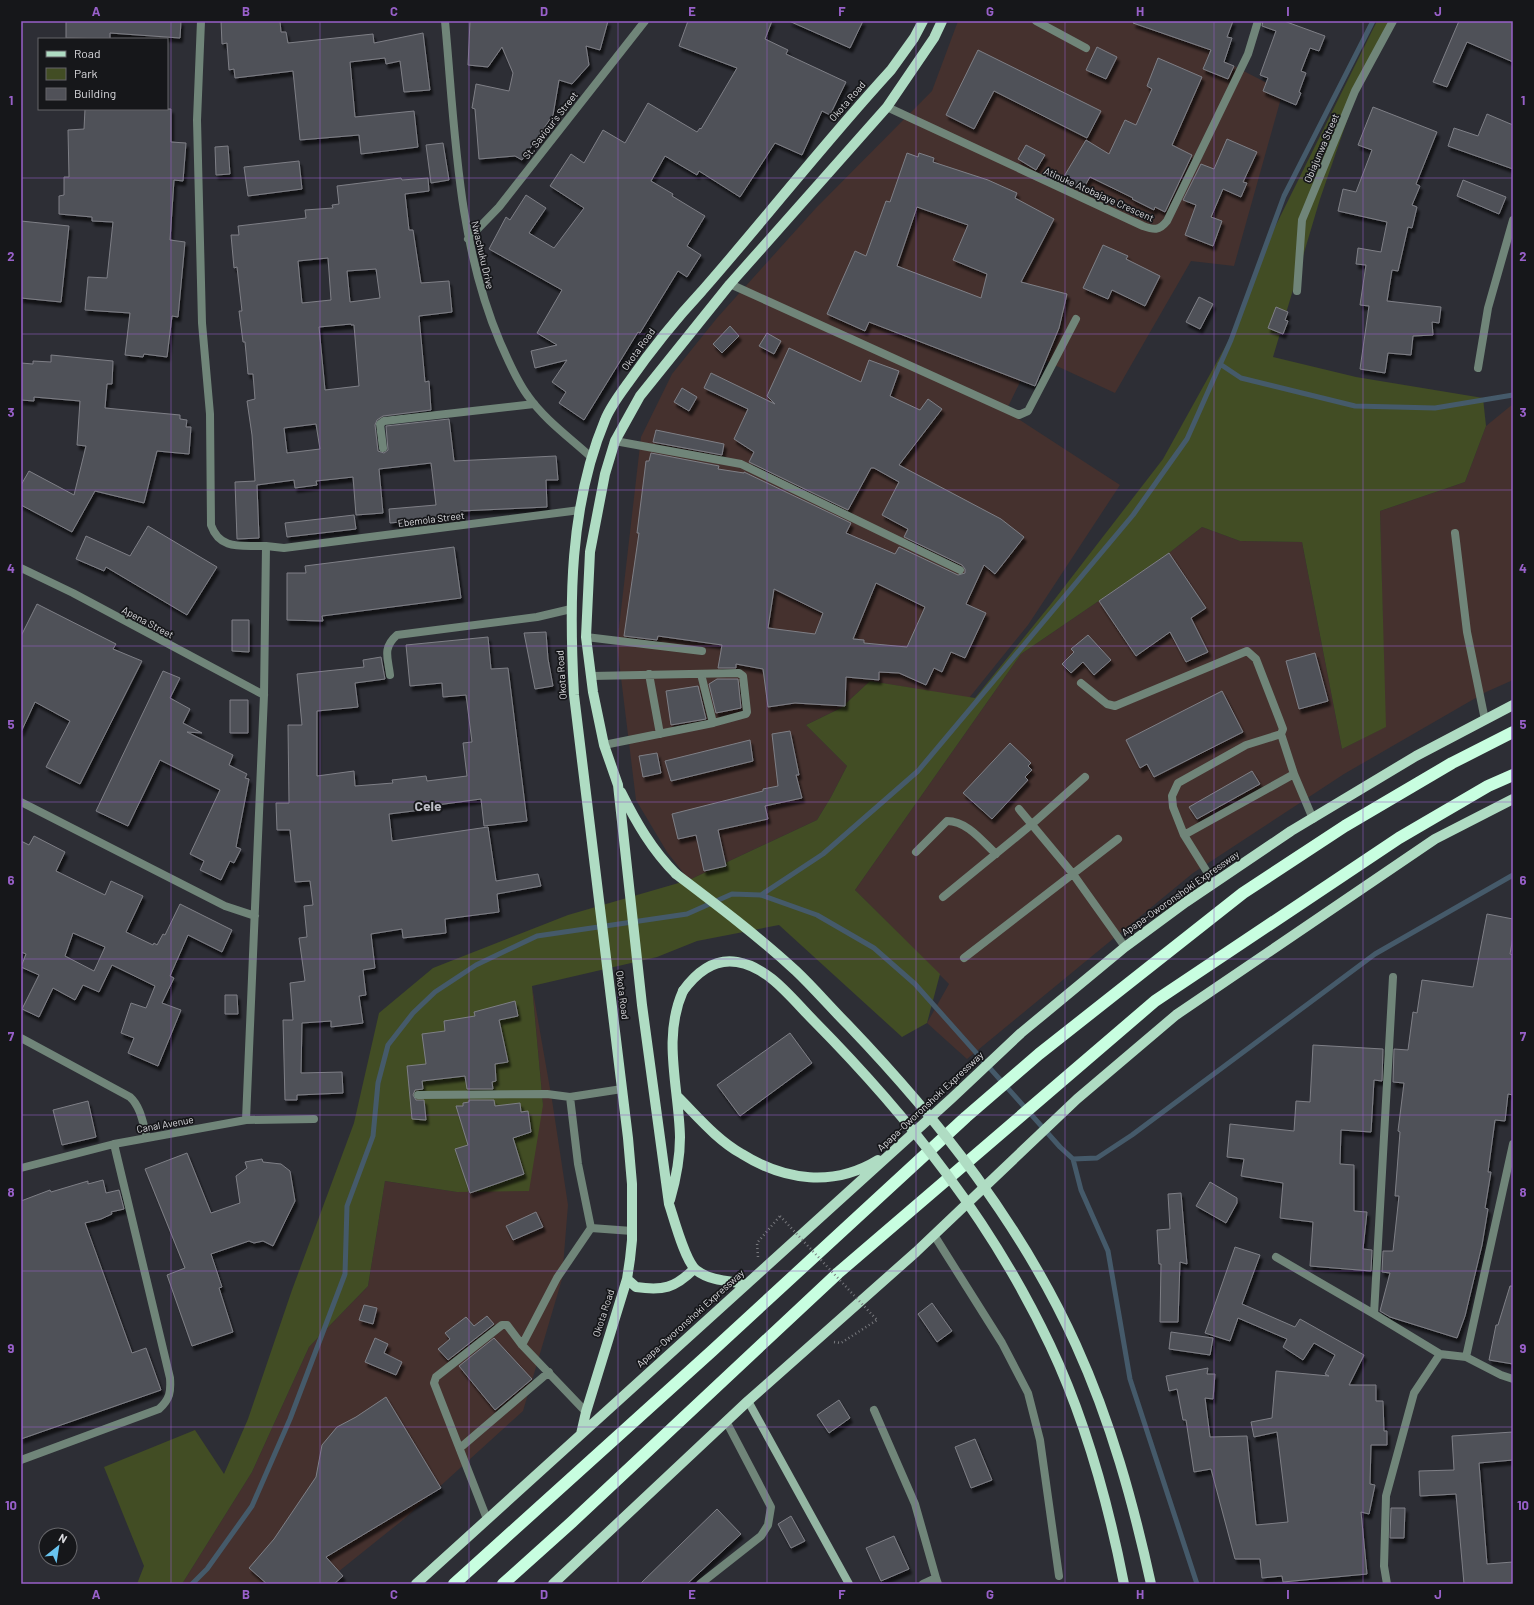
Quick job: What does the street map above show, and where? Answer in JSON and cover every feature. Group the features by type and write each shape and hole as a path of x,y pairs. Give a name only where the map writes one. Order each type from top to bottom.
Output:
{"highway":[{"path":"454,1584 712,1351 966,1117 1039,1054 1243,893 1351,822 1452,763 1513,732"},
{"path":"503,1584 572,1522 838,1273 1069,1074 1162,997 1399,838 1488,786 1513,775"}],"main road":[{"name":"Okota Road","path":"581,1434 586,1412 627,1279 632,1231 632,1184 622,1089 574,695 571,609 574,557 580,510 591,457 606,418 639,366 677,317 798,180 830,139 891,70 914,38 923,21"},
{"name":"Okota Road","path":"694,1268 678,1233 669,1204 642,1005 627,879 618,785 604,745 593,692 586,637 590,552 605,474 615,441 640,396 730,284 887,107 934,38 942,21"},
{"path":"798,180 812,191"},
{"path":"574,695 593,692"},
{"name":"Apapa-Oworonshoki Expressway","path":"416,1584 952,1098 1021,1033 1125,947 1214,883 1313,819 1416,756 1513,705"},
{"path":"618,785 633,816 662,860 676,874 796,971 876,1054 922,1105 962,1155 1016,1234 1052,1297 1076,1346 1103,1411 1139,1528 1151,1584"},
{"path":"553,1584 726,1421 1011,1164 1077,1099 1176,1015 1435,839 1513,799"},
{"path":"669,1204 678,1172 680,1138 678,1097 672,1049 676,1007 683,991 701,970 712,964 724,961 746,964 765,973 827,1034 877,1088 906,1121 963,1194 995,1242 1027,1297 1074,1402 1093,1454 1107,1502 1124,1584"},
{"path":"678,1097 720,1139 741,1154 777,1171 797,1176 835,1177 855,1172 877,1160 907,1138"},
{"path":"627,1279 636,1287 664,1288 674,1286 683,1280 694,1268 712,1278 746,1284"},
{"path":"748,1401 849,1584"}],"street":[{"name":"Ebemola Street","path":"201,21 197,120 202,323 210,414 211,525 219,540 230,545 284,548 580,510"},
{"name":"Nwachuku Drive","path":"445,21 462,202 475,271 490,318 508,361 527,396 548,420 591,457"},
{"name":"St. Saviour's Street","path":"468,240 498,207 645,21"},
{"path":"1036,21 1086,48"},
{"name":"Atinuke Atobajaye Crescent","path":"887,107 1143,226 1155,230 1160,229 1167,221 1248,54 1258,21"},
{"name":"Obiajunwa Street","path":"1296,291 1302,220 1356,91 1393,21"},
{"path":"1478,368 1488,308 1513,220"},
{"path":"730,284 1019,415 1028,411 1076,319"},
{"path":"383,448 380,424 384,421 534,404"},
{"path":"615,441 741,464 960,570"},
{"path":"1455,533 1467,632 1485,720"},
{"path":"246,1120 264,695 266,546"},
{"name":"Apena Street","path":"21,568 73,593 264,695"},
{"path":"390,675 387,651 389,642 397,635 538,617 571,609"},
{"path":"586,637 702,651"},
{"path":"1081,683 1107,704 1115,706 1246,651 1256,659 1283,729 1281,734 1294,774 1313,819"},
{"path":"592,676 739,673 743,676 748,712 746,714 713,723 604,745"},
{"path":"649,674 660,734"},
{"path":"701,674 713,723"},
{"path":"1214,883 1184,835 1173,807 1172,796 1178,783 1246,745 1281,734"},
{"path":"1184,835 1294,774"},
{"path":"943,897 1031,825 1085,777"},
{"path":"21,802 225,906 255,916"},
{"path":"1019,809 1072,874 1125,947"},
{"path":"916,852 947,821 956,821 965,826 996,854"},
{"path":"964,958 1118,839"},
{"path":"1374,1314 1393,977"},
{"path":"21,1038 130,1097 137,1106 147,1137"},
{"path":"418,1095 547,1094 570,1097 622,1089"},
{"path":"522,1345 557,1278 591,1228 578,1164 570,1097"},
{"name":"Canal Avenue","path":"21,1168 114,1144 246,1120 314,1119"},
{"path":"21,1460 159,1409 168,1401 171,1393 170,1378 114,1144"},
{"path":"1466,1357 1513,1144"},
{"path":"591,1228 632,1231"},
{"path":"934,1235 1002,1343 1028,1393 1040,1440 1059,1576"},
{"path":"1276,1258 1440,1354 1466,1357 1501,1376 1513,1379"},
{"path":"487,1519 434,1383 436,1377 502,1324 507,1325 522,1345 586,1412"},
{"path":"1387,1584 1384,1566 1386,1496 1414,1392 1440,1354"},
{"path":"460,1448 549,1372"},
{"path":"874,1410 916,1504 937,1581 923,1584"},
{"path":"700,1584 761,1536 768,1525 771,1507 726,1421"}],"path":[{"path":"757,1243 780,1216 877,1320 841,1343"}],"shaded area":[{"path":"958,21 1228,21 1216,57 1283,91 1234,266 1191,261 1115,393 1033,355 1006,411 1120,485 1028,625 969,698 870,681 841,708 806,725 847,766 817,820 689,880 667,852 636,800 617,645 641,437 672,374 717,318 816,208 932,91"},
{"path":"1513,404 1513,680 1486,692 1344,774 1193,873 967,1059 927,1023 949,984 855,890 1021,654 1169,553 1202,527 1240,541 1302,542 1342,749 1385,727 1380,511 1465,482 1486,426"},
{"path":"532,986 552,1100 568,1205 562,1279 523,1411 404,1519 323,1584 182,1584 252,1472 309,1347 368,1286 385,1181 457,1192 543,1105"}],"green space":[{"path":"1377,21 1390,21 1361,80 1320,199 1273,357 1356,377 1483,398 1486,426 1465,482 1380,511 1386,727 1342,749 1302,542 1240,541 1202,527 1169,553 1021,654 855,890 940,974 927,1023 902,1037 779,925 697,941 657,957 532,986 543,1105 529,1191 457,1192 385,1181 368,1286 309,1347 252,1472 182,1584 137,1584 144,1566 104,1467 195,1430 224,1474 248,1419 292,1290 354,1123 379,1013 433,968 568,915 689,880 817,820 847,766 806,725 841,708 870,681 975,698 1051,604 1163,459 1229,340 1275,227"}],"building":[{"path":"66,21 181,21 180,38 110,33 110,38 66,38"},
{"path":"221,21 280,21 281,32 286,32 288,43 373,34 374,43 423,33 430,90 404,92 400,61 386,64 385,58 350,62 355,117 414,111 418,147 361,154 359,135 300,140 293,71 235,78 234,69 229,70 227,43 222,44"},
{"path":"470,21 608,21 600,50 586,46 589,65 572,84 559,80 553,115 522,160 515,156 479,159 475,109 472,108 476,84 509,91 513,73 502,47 488,67 468,65"},
{"path":"688,21 772,21 765,39 788,50 786,54 846,82 830,115 822,111 802,155 775,143 740,197 699,171 697,175 665,156 651,181 705,216 687,246 701,255 687,277 678,271 640,333 638,332 584,420 559,403 566,392 552,382 567,360 535,368 531,351 557,345 537,333 562,290 489,249 506,217 510,220 526,195 546,208 529,233 554,248 584,208 550,186 571,154 584,163 603,130 625,143 648,103 697,132 700,128 701,129 737,68 679,46"},
{"path":"789,21 863,21 850,48"},
{"path":"1134,21 1233,21 1227,37 1232,38 1224,62 1234,66 1228,79 1203,69 1211,50 1133,23"},
{"path":"1263,21 1284,21 1325,36 1319,51 1310,48 1301,71 1306,73 1296,105 1263,91 1268,78 1260,75 1276,31 1262,26"},
{"path":"1459,21 1513,21 1513,62 1467,42 1447,87 1433,82"},
{"path":"1097,47 1117,57 1106,79 1086,70"},
{"path":"978,50 1101,111 1087,138 994,91 974,129 946,115"},
{"path":"1158,58 1202,77 1172,145 1192,155 1165,212 1155,207 1154,210 1090,177 1083,189 1063,178 1086,140 1109,154 1125,120 1136,125 1152,89 1147,86"},
{"path":"1373,107 1437,132 1416,184 1420,186 1412,205 1417,207 1412,228 1408,227 1398,271 1392,270 1387,301 1441,307 1439,323 1432,322 1433,335 1413,336 1411,355 1388,353 1385,373 1360,369 1369,306 1360,305 1366,265 1356,264 1358,248 1381,252 1387,222 1338,211 1343,189 1356,192 1372,150 1358,145"},
{"path":"171,109 171,142 186,143 183,181 174,180 170,240 185,242 178,317 172,316 167,357 144,354 143,357 125,355 130,313 85,310 88,277 107,278 113,222 92,221 92,217 59,214 59,196 64,195 64,177 69,177 68,130 84,129 85,110"},
{"path":"1487,114 1513,125 1513,169 1448,146 1454,128 1478,136"},
{"path":"1227,139 1257,152 1243,182 1247,183 1241,197 1223,189 1211,217 1222,221 1213,246 1185,235 1196,205 1183,200 1201,164 1214,169"},
{"path":"443,143 449,180 431,183 426,145"},
{"path":"1026,145 1045,155 1036,170 1018,159"},
{"path":"228,146 230,174 216,175 215,147"},
{"path":"907,153 918,157 919,153 934,158 933,162 988,180 1017,193 1015,198 1054,219 1021,282 1067,294 1059,328 1035,386 869,322 865,331 827,314 855,251 866,256 886,201 890,202","holes":["917,207 968,225 953,260 987,274 981,298 897,266"]},
{"path":"299,161 302,189 248,196 244,167"},
{"path":"401,178 402,180 428,178 429,191 405,194 409,230 413,230 421,283 449,281 452,312 419,316 425,382 429,381 431,410 383,416 377,420 375,425 378,451 384,453 388,450 386,426 449,419 454,461 556,456 558,480 546,480 547,507 461,511 461,516 390,523 389,509 436,505 431,463 379,469 383,513 356,515 353,477 316,481 317,485 295,488 294,480 257,485 259,538 237,539 235,482 255,481 252,435 247,401 255,399 253,374 248,374 245,342 243,342 239,311 242,311 237,267 234,268 231,235 239,235 238,226 306,218 305,210 333,208 332,205 339,204 337,186","holes":["328,258 331,300 302,303 298,261","376,269 380,298 350,302 347,271","354,325 359,386 325,390 319,327","316,424 320,449 287,453 284,428"]},
{"path":"1463,180 1506,197 1499,214 1457,196"},
{"path":"21,221 69,226 61,302 21,298"},
{"path":"1103,245 1128,256 1126,259 1160,276 1145,306 1112,290 1108,299 1083,288"},
{"path":"1199,297 1213,304 1200,329 1186,322"},
{"path":"1276,307 1288,312 1285,320 1288,321 1283,334 1268,328"},
{"path":"730,326 739,336 722,353 713,344"},
{"path":"767,333 781,341 774,354 759,346"},
{"path":"789,348 861,382 869,360 899,371 890,396 920,410 928,399 942,409 899,465 1001,519 1024,537 995,574 984,565 966,604 986,613 965,658 951,652 942,672 934,668 926,685 899,673 879,672 879,680 846,677 845,706 795,703 768,707 763,669 736,664 736,668 718,668 722,645 658,636 657,640 624,636 639,533 637,533 646,461 649,461 651,453 719,466 718,469 744,472 851,523 846,533 895,554 899,547 958,575 965,573 965,569 962,565 904,537 908,529 882,515 899,482 874,468 871,468 848,510 749,462 754,452 734,439 748,409 704,388 711,373 775,404 767,396","holes":["876,583 925,607 907,647 864,643 864,640 853,639","774,589 823,613 815,634 768,628"]},
{"path":"51,355 113,361 112,384 107,384 105,408 180,415 180,419 187,420 186,427 191,427 189,454 157,451 144,503 95,491 72,532 21,505 21,485 29,471 74,495 86,446 77,445 80,401 34,397 34,401 21,400 21,363 33,364 33,361 51,362"},
{"path":"682,388 697,397 689,411 674,402"},
{"path":"656,430 724,444 722,455 653,442"},
{"path":"354,515 356,529 287,537 285,523"},
{"path":"148,526 217,567 187,615 106,567 104,571 76,559 86,536 130,556"},
{"path":"454,547 461,598 322,616 323,621 287,620 287,573 306,573 305,566"},
{"path":"1169,553 1206,608 1191,618 1208,652 1186,662 1170,632 1136,656 1099,601"},
{"path":"37,604 116,644 113,649 142,661 80,784 46,767 70,721 35,702 21,732 21,636"},
{"path":"232,620 249,620 249,652 232,651"},
{"path":"546,632 548,659 553,686 535,689 524,633"},
{"path":"1088,635 1111,660 1094,675 1083,662 1071,673 1062,664 1074,652 1071,649"},
{"path":"488,637 491,669 508,668 527,821 484,826 481,799 437,805 438,808 389,814 392,841 488,827 496,881 538,874 541,886 497,894 499,912 445,919 446,933 403,938 402,929 371,934 375,968 363,970 366,995 359,996 363,1023 331,1027 331,1021 302,1023 301,1073 342,1072 343,1093 297,1095 297,1100 285,1100 283,1020 293,1020 290,983 305,981 299,938 307,937 304,906 313,905 310,881 295,882 290,830 277,830 276,803 289,803 288,725 302,725 297,674 364,667 363,660 381,657 385,679 355,683 358,707 317,711 317,776 354,771 355,786 393,783 392,780 426,776 427,781 467,776 463,743 472,742 466,695 443,697 442,683 410,686 406,645"},
{"path":"1315,653 1328,701 1299,709 1286,661"},
{"path":"163,671 180,678 170,698 190,709 183,723 202,733 187,732 233,755 229,765 247,774 245,778 249,779 236,847 241,849 234,863 230,861 221,880 200,870 204,861 190,854 220,790 160,760 128,826 96,811"},
{"path":"717,679 738,679 741,708 716,713 709,684"},
{"path":"698,686 706,719 671,725 666,691"},
{"path":"1222,691 1243,732 1154,777 1147,764 1140,768 1126,740"},
{"path":"230,700 248,700 248,733 230,733"},
{"path":"790,731 799,775 796,775 802,798 765,806 768,819 718,830 726,866 704,871 696,835 678,839 672,814 778,786 772,734"},
{"path":"750,740 753,761 671,781 665,761"},
{"path":"1010,743 1031,763 1028,766 1032,770 1025,777 1028,780 992,819 963,793"},
{"path":"657,753 661,773 643,777 639,756"},
{"path":"1252,771 1260,784 1197,819 1189,807"},
{"path":"34,836 65,852 56,871 105,895 111,881 143,896 126,932 153,945 154,943 157,945 163,934 165,935 180,904 232,930 222,952 188,935 170,976 174,978 162,1003 181,1010 158,1066 128,1053 134,1038 121,1033 131,1003 146,1008 155,986 112,965 99,992 83,985 75,1000 53,988 39,1017 22,1009 39,975 21,967 26,954 21,952 21,841 29,845","holes":["73,933 105,947 94,971 65,956"]},
{"path":"1487,914 1513,919 1513,937 1510,954 1513,955 1513,1095 1508,1094 1505,1121 1495,1120 1488,1172 1491,1172 1485,1208 1488,1209 1482,1245 1465,1316 1457,1338 1390,1317 1380,1311 1390,1273 1382,1272 1383,1251 1393,1251 1399,1196 1395,1196 1400,1132 1398,1131 1404,1083 1393,1082 1394,1049 1408,1050 1413,1012 1417,1013 1422,980 1473,987"},
{"path":"225,995 237,995 238,1014 225,1014"},
{"path":"515,1001 518,1016 499,1020 508,1062 495,1064 496,1081 492,1082 493,1089 467,1089 465,1076 422,1081 423,1089 415,1090 413,1095 416,1100 424,1100 426,1120 412,1119 407,1066 426,1064 422,1034 445,1031 444,1021 475,1016 474,1012"},
{"path":"790,1033 812,1063 740,1116 717,1085"},
{"path":"1313,1045 1383,1049 1382,1081 1374,1080 1371,1132 1341,1130 1340,1164 1354,1165 1354,1211 1367,1212 1363,1249 1372,1250 1371,1271 1310,1266 1313,1222 1280,1218 1283,1183 1241,1176 1244,1159 1227,1157 1230,1124 1294,1131 1296,1101 1310,1102"},
{"path":"469,1100 494,1100 495,1106 520,1103 521,1112 528,1111 531,1132 513,1138 524,1174 470,1193 455,1149 468,1145 456,1106 463,1106 463,1103 469,1102"},
{"path":"88,1101 96,1137 62,1145 53,1110"},
{"path":"187,1153 211,1213 240,1203 236,1176 247,1168 245,1162 262,1159 263,1162 281,1164 290,1171 295,1201 273,1246 263,1241 254,1243 249,1241 211,1254 222,1287 219,1288 233,1332 192,1346 167,1275 185,1268 145,1169"},
{"path":"103,1180 106,1193 119,1190 124,1209 111,1212 112,1214 101,1219 85,1223 132,1353 146,1348 161,1390 21,1439 21,1201 50,1190 51,1192 88,1181 88,1184"},
{"path":"1210,1182 1237,1198 1237,1203 1226,1223 1196,1206"},
{"path":"1181,1193 1187,1264 1180,1262 1178,1322 1160,1322 1161,1264 1159,1264 1157,1230 1170,1229 1168,1194"},
{"path":"536,1212 543,1227 513,1240 506,1226"},
{"path":"1235,1247 1260,1255 1242,1304 1295,1327 1300,1319 1364,1355 1349,1385 1376,1385 1376,1401 1383,1401 1384,1431 1387,1431 1387,1445 1371,1445 1370,1484 1375,1485 1369,1514 1361,1512 1367,1574 1283,1582 1282,1576 1262,1578 1260,1559 1235,1559 1211,1469 1194,1472 1186,1420 1183,1420 1177,1389 1169,1391 1166,1376 1208,1368 1207,1374 1215,1374 1213,1399 1205,1398 1210,1437 1247,1436 1256,1525 1288,1522 1277,1432 1254,1437 1251,1422 1272,1418 1276,1371 1329,1376 1325,1374 1335,1355 1314,1343 1303,1360 1283,1347 1287,1339 1238,1318 1230,1341 1205,1333"},
{"path":"1510,1286 1513,1286 1513,1364 1489,1360 1496,1325 1498,1325"},
{"path":"932,1303 952,1331 937,1342 918,1314"},
{"path":"364,1305 377,1308 373,1324 359,1320"},
{"path":"487,1316 494,1324 448,1360 438,1349 450,1339 445,1333 466,1317 474,1326"},
{"path":"1171,1332 1213,1338 1210,1355 1169,1349"},
{"path":"375,1338 388,1344 384,1353 402,1362 396,1375 365,1362"},
{"path":"494,1338 532,1379 495,1410 459,1366"},
{"path":"386,1397 441,1488 326,1557 343,1576 334,1584 267,1584 249,1568 274,1539 316,1477 322,1445 337,1427 356,1417"},
{"path":"839,1400 850,1418 829,1433 817,1415"},
{"path":"1513,1432 1513,1460 1479,1463 1487,1564 1513,1562 1513,1583 1464,1584 1456,1494 1420,1496 1419,1471 1454,1470 1452,1436"},
{"path":"975,1439 992,1480 971,1488 955,1447"},
{"path":"1391,1508 1405,1508 1404,1538 1390,1538"},
{"path":"717,1509 741,1534 687,1584 640,1584"},
{"path":"791,1516 805,1541 791,1548 778,1524"},
{"path":"894,1536 909,1569 881,1581 866,1548"}],"waterway":[{"path":"761,895 823,854 918,771 1133,515 1187,439 1231,340 1284,196 1373,21"},
{"path":"1220,364 1241,378 1355,406 1435,408 1513,395"},
{"path":"192,1584 207,1569 252,1506 290,1419 345,1274 347,1206 373,1136 378,1083 388,1045 413,1013 435,992 476,965 537,936 687,914 732,894 761,895 817,915 874,948 915,984 1060,1147 1073,1159 1097,1158 1132,1135 1375,954 1513,875"},
{"path":"1073,1159 1081,1190 1108,1251 1130,1379 1197,1584"}],"district":[{"name":"Cele","path":"428,806"}]}
